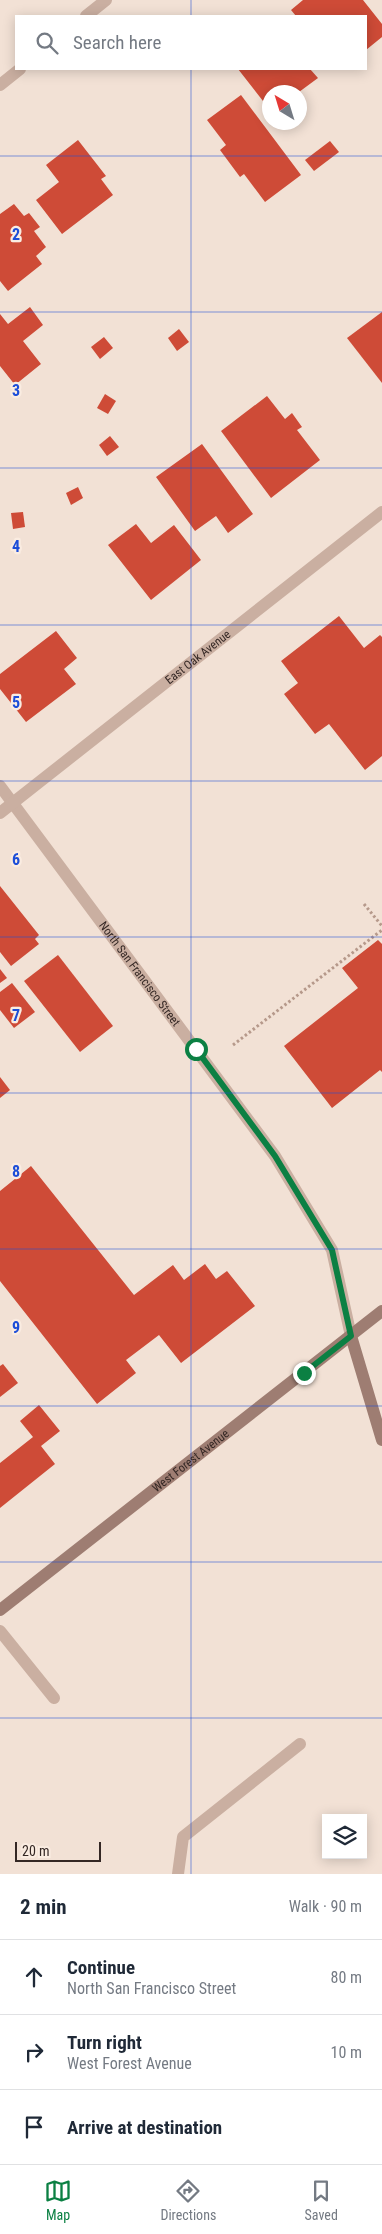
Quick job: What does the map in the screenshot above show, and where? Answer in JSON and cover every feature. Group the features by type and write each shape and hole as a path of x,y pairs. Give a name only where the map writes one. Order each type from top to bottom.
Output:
{"main road":[{"name":"West Forest Avenue","path":"0,1610 382,1311"},
{"name":"North San Francisco Street","path":"351,1336 382,1440"}],"street":[{"path":"87,15 106,0"},
{"path":"0,85 19,70"},
{"name":"East Oak Avenue","path":"0,813 382,512"},
{"name":"North San Francisco Street","path":"0,786 275,1156 332,1250 351,1336"},
{"path":"0,1631 54,1698"},
{"path":"178,1874 183,1837 300,1744"}],"path":[{"path":"364,904 382,926"},
{"path":"234,1044 382,930"}],"building":[{"path":"303,0 363,0 382,24 382,37 367,49 367,15 295,15 291,10"},
{"path":"239,70 311,70 318,78 307,86 262,85 262,100"},
{"path":"241,95 262,123 262,130 267,130 301,175 265,202 244,174 240,177 220,150 226,145 207,120"},
{"path":"78,140 106,176 101,179 113,195 62,234 36,200 59,182 46,165"},
{"path":"330,141 339,152 314,171 305,160"},
{"path":"14,204 24,216 29,213 40,227 34,231 46,247 36,256 42,264 8,291 0,281 0,214"},
{"path":"30,307 43,325 23,341 41,364 15,385 0,366 0,314 8,324"},
{"path":"382,312 382,383 347,338"},
{"path":"179,329 189,342 177,351 168,338"},
{"path":"104,337 113,348 100,359 91,347"},
{"path":"105,394 116,401 108,414 97,408"},
{"path":"267,396 285,419 292,413 302,427 297,430 320,460 271,498 221,431"},
{"path":"110,436 119,447 107,456 99,445"},
{"path":"202,444 253,514 228,533 216,516 195,531 156,477"},
{"path":"78,487 83,498 71,505 66,493"},
{"path":"23,512 25,527 13,529 11,513"},
{"path":"136,524 151,543 174,525 201,560 151,600 108,545"},
{"path":"339,616 364,648 380,635 382,637 382,756 365,770 329,724 315,734 284,694 298,683 281,661"},
{"path":"56,631 77,658 64,669 76,684 26,722 0,689 0,674"},
{"path":"0,886 39,935 35,939 39,944 11,966 0,952"},
{"path":"378,940 382,944 382,1072 380,1070 332,1108 284,1046 358,988 342,968"},
{"path":"58,955 113,1026 80,1052 24,981"},
{"path":"0,969 7,978 0,983"},
{"path":"12,983 35,1012 14,1028 0,1010 0,992"},
{"path":"0,1077 10,1090 0,1098"},
{"path":"31,1166 134,1295 173,1265 184,1280 205,1264 216,1279 227,1271 255,1306 181,1363 159,1335 126,1360 136,1373 97,1404 0,1281 0,1191"},
{"path":"3,1364 18,1383 0,1397 0,1366"},
{"path":"39,1405 60,1431 41,1446 55,1464 0,1508 0,1463 33,1437 20,1421"}],"route":[{"path":"196,1049 275,1156 332,1250 351,1336 304,1373"}]}
